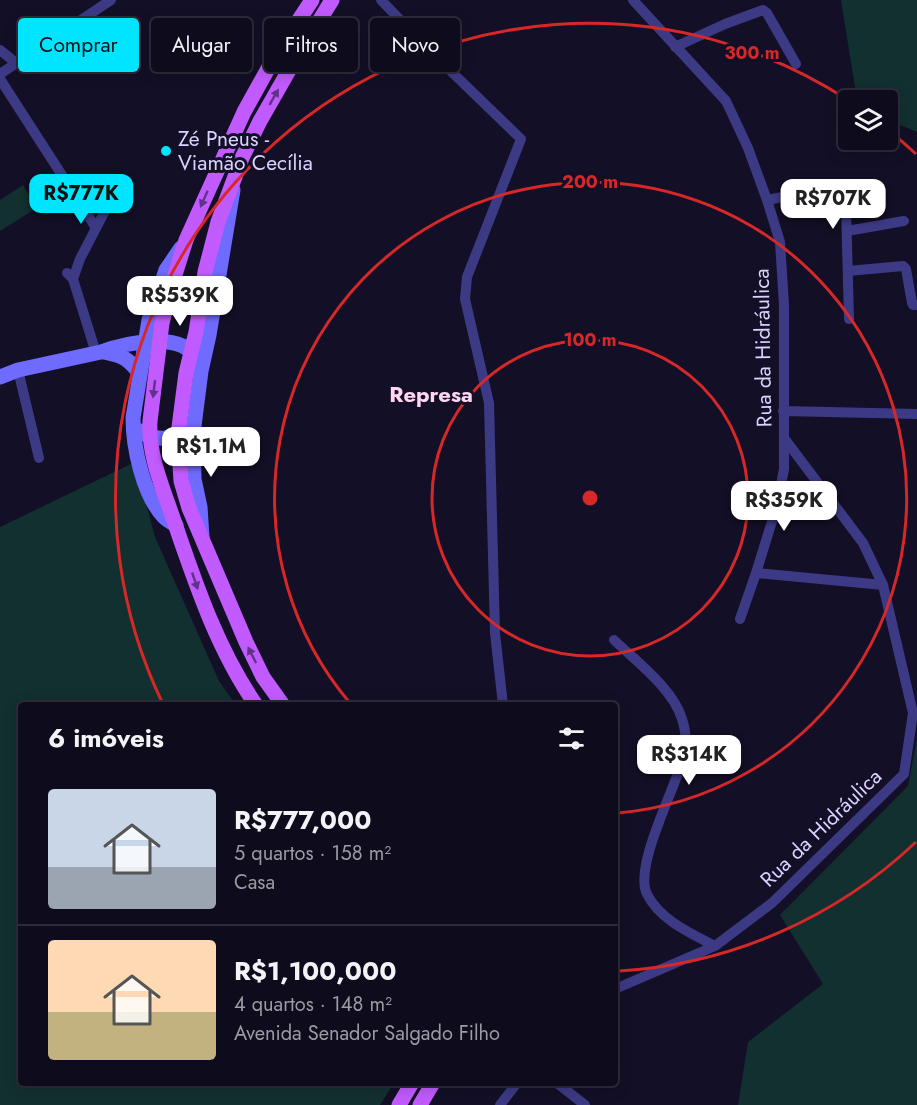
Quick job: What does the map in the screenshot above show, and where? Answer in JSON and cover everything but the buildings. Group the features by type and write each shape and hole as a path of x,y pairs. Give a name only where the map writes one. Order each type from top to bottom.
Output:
{"main road":[{"path":"176,525 165,518 157,508 147,487 134,442 133,418 140,374 168,300 186,240 217,170 244,112 275,56 312,0"},
{"path":"281,702 263,677 246,642 189,508 181,481 178,435 190,350 196,332 205,272 218,222 260,121 332,0"},
{"path":"202,537 194,468 194,419 235,178"},
{"path":"153,341 149,437 161,483 200,595 225,651 254,702"},
{"path":"0,377 18,370 110,348 153,341 180,344 190,350 201,371"},
{"path":"98,352 120,356 128,360 140,374"},
{"path":"133,418 149,437 162,438 178,435 194,419"},
{"path":"399,1105 410,1086"},
{"path":"420,1105 431,1086"}],"street":[{"path":"0,74 111,0"},
{"path":"381,0 521,139 467,277 465,299 489,403 495,633 503,702"},
{"name":"Rua da Hidráulica","path":"618,988 715,946 772,903 904,774 915,712 883,585 863,543 784,438 784,305 780,242 744,138 726,101 633,0"},
{"path":"675,47 725,24 763,10 767,13 796,64"},
{"path":"0,50 16,63"},
{"path":"0,80 96,228"},
{"path":"217,170 235,178"},
{"path":"98,352 70,276 119,184"},
{"path":"767,200 835,187 843,193 846,207 849,319"},
{"path":"847,231 904,221"},
{"path":"848,271 903,266 906,268 912,303 917,305"},
{"path":"18,370 39,458"},
{"path":"783,411 917,414"},
{"path":"740,619 777,505 784,469 784,438"},
{"path":"756,573 883,585"},
{"path":"614,640 675,701 687,738 683,760 646,860 643,880 646,894 659,911 672,922 715,946"},
{"path":"500,1105 515,1086"},
{"path":"561,1086 585,1105"}],"green space":[{"path":"841,0 917,0 917,132 898,124 898,90 855,90"},
{"path":"23,185 37,208 0,231 0,200"},
{"path":"135,462 155,537 219,681 234,702 18,702 18,1086 392,1086 380,1105 0,1105 0,527"},
{"path":"917,738 917,1105 738,1105 748,1042 823,984 780,915 908,786"}],"place":[{"name":"Zé Pneus - Viamão Cecília","path":"166,151"}],"district":[{"name":"Represa","path":"431,394"}]}
